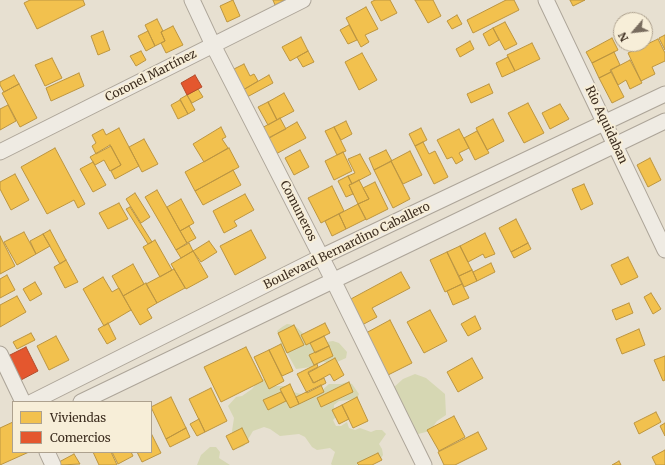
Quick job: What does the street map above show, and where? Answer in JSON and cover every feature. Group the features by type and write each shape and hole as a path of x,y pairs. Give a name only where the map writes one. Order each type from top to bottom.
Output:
{"street":[{"name":"Comuneros","path":"192,0 213,45 322,257 424,465"},
{"name":"Coronel Martínez","path":"0,152 303,0"},
{"name":"Rio Aquidaban","path":"546,0 665,250"},
{"name":"Boulevard Bernardino Caballero","path":"34,401 322,257 665,94"},
{"name":"Boulevard Bernardino Caballero","path":"84,401 665,121"},
{"path":"0,354 23,401"},
{"path":"47,453 53,465"}],"green space":[{"path":"287,324 294,325 308,338 339,343 347,352 346,358 335,363 323,362 311,367 296,369 287,353 283,350 277,331"},
{"path":"415,374 426,378 445,394 446,415 437,421 430,431 418,434 405,413 393,388 403,379"},
{"path":"260,379 266,379 271,384 276,386 288,386 291,391 309,396 320,392 329,384 341,384 347,382 352,384 359,394 357,399 339,401 334,405 334,411 337,416 333,420 336,426 341,426 347,422 349,428 355,430 360,428 371,432 382,430 386,434 379,444 383,455 380,460 363,465 332,465 335,452 330,448 317,450 312,447 305,437 299,434 280,436 264,427 253,431 244,446 239,448 232,431 234,418 228,406 236,397 242,396 252,389"},
{"path":"210,447 216,447 220,452 219,458 230,465 197,465 201,455"}],"building: Viviendas":[{"path":"30,0 83,0 85,5 37,29 24,3"},
{"path":"233,0 240,16 227,22 220,6"},
{"path":"273,0 285,0 275,5"},
{"path":"375,0 390,0 397,13 381,21 371,2"},
{"path":"415,0 433,0 441,16 428,23"},
{"path":"506,0 514,0 519,10 473,33 467,20"},
{"path":"570,0 585,0 573,6"},
{"path":"366,7 378,29 365,35 369,42 361,47 346,18"},
{"path":"457,15 462,24 452,29 447,21"},
{"path":"157,19 163,31 161,32 165,41 155,46 145,25"},
{"path":"505,22 517,44 505,50 493,28"},
{"path":"349,25 357,40 348,44 340,30"},
{"path":"173,26 183,45 166,53 161,43 165,41 161,32"},
{"path":"493,28 499,40 489,46 483,34"},
{"path":"103,31 110,50 98,55 91,36"},
{"path":"148,31 155,46 146,51 138,36"},
{"path":"665,35 665,50 659,38"},
{"path":"301,37 308,51 290,61 282,47"},
{"path":"612,38 613,40 614,52 592,63 586,52"},
{"path":"658,39 665,53 665,61 652,67 655,74 641,81 628,53 653,52 653,41"},
{"path":"470,41 474,49 460,57 456,49"},
{"path":"532,43 540,59 515,71 507,55"},
{"path":"141,51 146,60 136,66 130,56"},
{"path":"308,51 314,62 303,67 297,57"},
{"path":"614,52 620,65 610,70 611,72 599,78 592,63"},
{"path":"362,53 377,80 359,90 345,62"},
{"path":"508,57 515,71 502,77 496,63"},
{"path":"52,58 62,78 45,86 35,65"},
{"path":"630,60 642,83 630,89 626,80 618,85 611,70"},
{"path":"244,64 250,76 254,74 258,81 243,90 232,70"},
{"path":"611,72 624,97 612,103 599,78"},
{"path":"79,73 84,86 51,101 46,88"},
{"path":"14,75 19,84 4,92 0,82"},
{"path":"269,75 273,83 247,97 243,90"},
{"path":"19,84 37,118 20,127 2,93"},
{"path":"489,84 493,93 471,103 467,94"},
{"path":"198,89 203,97 192,103 187,95"},
{"path":"284,93 294,111 277,120 268,102"},
{"path":"187,95 195,110 188,114 180,99"},
{"path":"180,100 188,114 178,119 171,105"},
{"path":"268,102 277,120 268,125 258,107"},
{"path":"528,103 544,133 524,143 508,113"},
{"path":"560,104 569,119 550,129 542,113"},
{"path":"8,105 16,121 0,130 0,109"},
{"path":"280,118 286,129 266,139 260,129"},
{"path":"493,119 504,141 487,150 476,128"},
{"path":"346,121 352,134 341,140 334,127"},
{"path":"297,122 306,138 274,155 266,140"},
{"path":"221,127 226,137 222,139 228,148 204,162 193,144"},
{"path":"334,127 346,151 337,155 325,131"},
{"path":"119,128 139,166 115,179 111,171 121,165 111,146 96,154 92,146 96,143 92,135 103,129 106,135"},
{"path":"421,128 427,140 415,146 409,134"},
{"path":"459,129 469,148 459,153 463,160 456,164 452,157 447,159 437,140"},
{"path":"477,131 489,153 475,160 464,138"},
{"path":"144,139 158,164 142,172 129,147"},
{"path":"423,142 429,154 435,151 448,177 434,184 415,146"},
{"path":"110,145 121,165 110,171 104,160 95,165 90,157"},
{"path":"55,148 85,204 78,208 74,200 47,214 21,167"},
{"path":"229,148 239,167 195,191 185,172"},
{"path":"300,150 309,167 294,175 285,158"},
{"path":"386,150 392,161 374,170 369,158"},
{"path":"410,151 422,175 403,184 391,161"},
{"path":"343,152 352,171 334,180 325,161"},
{"path":"360,154 371,174 352,184 348,176 355,173 348,159"},
{"path":"650,158 661,180 648,187 637,165"},
{"path":"391,161 410,199 393,208 374,170"},
{"path":"93,162 106,185 93,192 80,169"},
{"path":"233,170 241,185 203,205 195,191"},
{"path":"15,174 29,200 11,210 0,189 0,182"},
{"path":"348,176 352,184 349,185 353,194 346,197 338,181"},
{"path":"359,180 369,199 358,204 349,185"},
{"path":"375,182 388,209 366,220 358,204 369,199 363,188"},
{"path":"584,184 593,204 581,210 572,189"},
{"path":"332,186 344,211 321,223 308,198"},
{"path":"157,190 187,243 176,250 145,197"},
{"path":"135,193 150,217 141,223 126,199"},
{"path":"245,194 254,210 234,221 237,226 224,233 213,211"},
{"path":"181,199 194,223 180,231 167,207"},
{"path":"119,203 128,219 108,229 99,213"},
{"path":"358,204 366,219 346,229 339,214"},
{"path":"130,207 152,242 148,244 126,209"},
{"path":"339,214 346,229 332,236 325,221"},
{"path":"516,219 528,243 511,252 499,228"},
{"path":"189,226 196,238 187,243 180,231"},
{"path":"50,230 66,260 60,264 43,234"},
{"path":"251,230 266,258 235,275 220,246"},
{"path":"24,232 36,254 17,265 4,242"},
{"path":"485,233 495,254 485,258 483,254 468,262 460,246"},
{"path":"43,234 50,246 36,254 30,241"},
{"path":"0,236 15,266 0,274"},
{"path":"155,240 172,270 160,277 143,247"},
{"path":"209,241 217,252 201,262 193,251"},
{"path":"189,243 193,251 181,258 176,250"},
{"path":"528,243 531,249 514,258 511,252"},
{"path":"460,246 472,270 459,276 447,252"},
{"path":"193,251 208,277 186,289 171,264"},
{"path":"447,252 462,284 445,292 430,260"},
{"path":"628,257 638,277 621,285 611,265"},
{"path":"66,260 78,282 65,288 54,267"},
{"path":"491,263 495,272 477,281 473,272"},
{"path":"133,264 144,284 123,296 112,276"},
{"path":"174,269 185,288 157,303 146,284"},
{"path":"472,270 477,281 464,287 459,276"},
{"path":"401,272 410,288 372,308 377,317 362,325 349,300"},
{"path":"7,275 15,290 0,298 0,279"},
{"path":"103,277 112,292 119,288 131,310 104,326 83,289"},
{"path":"35,282 42,294 30,301 23,289"},
{"path":"146,283 157,303 147,309 152,318 140,325 123,296"},
{"path":"462,284 469,298 453,305 447,291"},
{"path":"651,293 661,309 653,314 644,297"},
{"path":"17,296 26,312 0,327 0,305"},
{"path":"629,303 633,313 616,320 612,310"},
{"path":"430,310 447,341 424,353 407,322"},
{"path":"475,316 481,329 468,336 461,324"},
{"path":"390,320 412,363 388,375 366,333"},
{"path":"108,323 116,339 107,344 98,329"},
{"path":"325,323 330,333 306,345 301,335"},
{"path":"294,325 304,345 287,353 278,333"},
{"path":"639,329 645,345 622,354 616,339"},
{"path":"31,333 35,340 17,349 13,342"},
{"path":"56,336 69,360 49,370 37,346"},
{"path":"324,336 329,346 315,353 310,343"},
{"path":"281,344 293,371 282,376 269,350"},
{"path":"329,346 333,356 314,365 309,355"},
{"path":"246,347 263,381 221,402 204,367"},
{"path":"269,350 284,381 269,389 254,357"},
{"path":"665,356 665,380 663,381 654,360"},
{"path":"335,358 344,375 334,381 330,374 314,383 308,373"},
{"path":"472,358 483,378 458,392 447,372"},
{"path":"317,364 318,367 308,372 313,383 324,378 326,383 307,393 297,374"},
{"path":"349,382 353,392 321,407 317,398"},
{"path":"290,384 299,404 290,408 280,389"},
{"path":"321,385 324,392 299,404 296,397"},
{"path":"211,388 227,421 205,432 189,399"},
{"path":"281,392 286,401 268,410 263,400"},
{"path":"171,397 186,428 166,439 152,406"},
{"path":"357,397 368,421 353,428 342,405"},
{"path":"342,405 349,419 339,424 332,410"},
{"path":"656,412 661,422 639,434 634,423"},
{"path":"454,416 465,437 439,451 427,430"},
{"path":"199,419 205,432 197,436 190,424"},
{"path":"12,422 12,453 27,453 0,465 0,428"},
{"path":"665,423 665,436 660,426"},
{"path":"186,428 190,437 170,447 166,439"},
{"path":"242,428 249,442 233,450 226,436"},
{"path":"478,432 487,449 455,465 444,465 438,452"},
{"path":"152,435 161,453 142,462 138,453 152,453"},
{"path":"665,450 665,465 656,465 652,457"},
{"path":"93,453 111,453 117,465 99,465"},
{"path":"112,453 132,453 133,456 118,464"},
{"path":"378,453 382,460 372,465 359,465 357,463"},
{"path":"74,454 80,464 61,465 59,462"},
{"path":"619,461 621,465 612,465"}],"building: Comercios":[{"path":"195,75 202,87 187,95 181,83"},
{"path":"26,347 38,371 21,380 8,356"}]}
